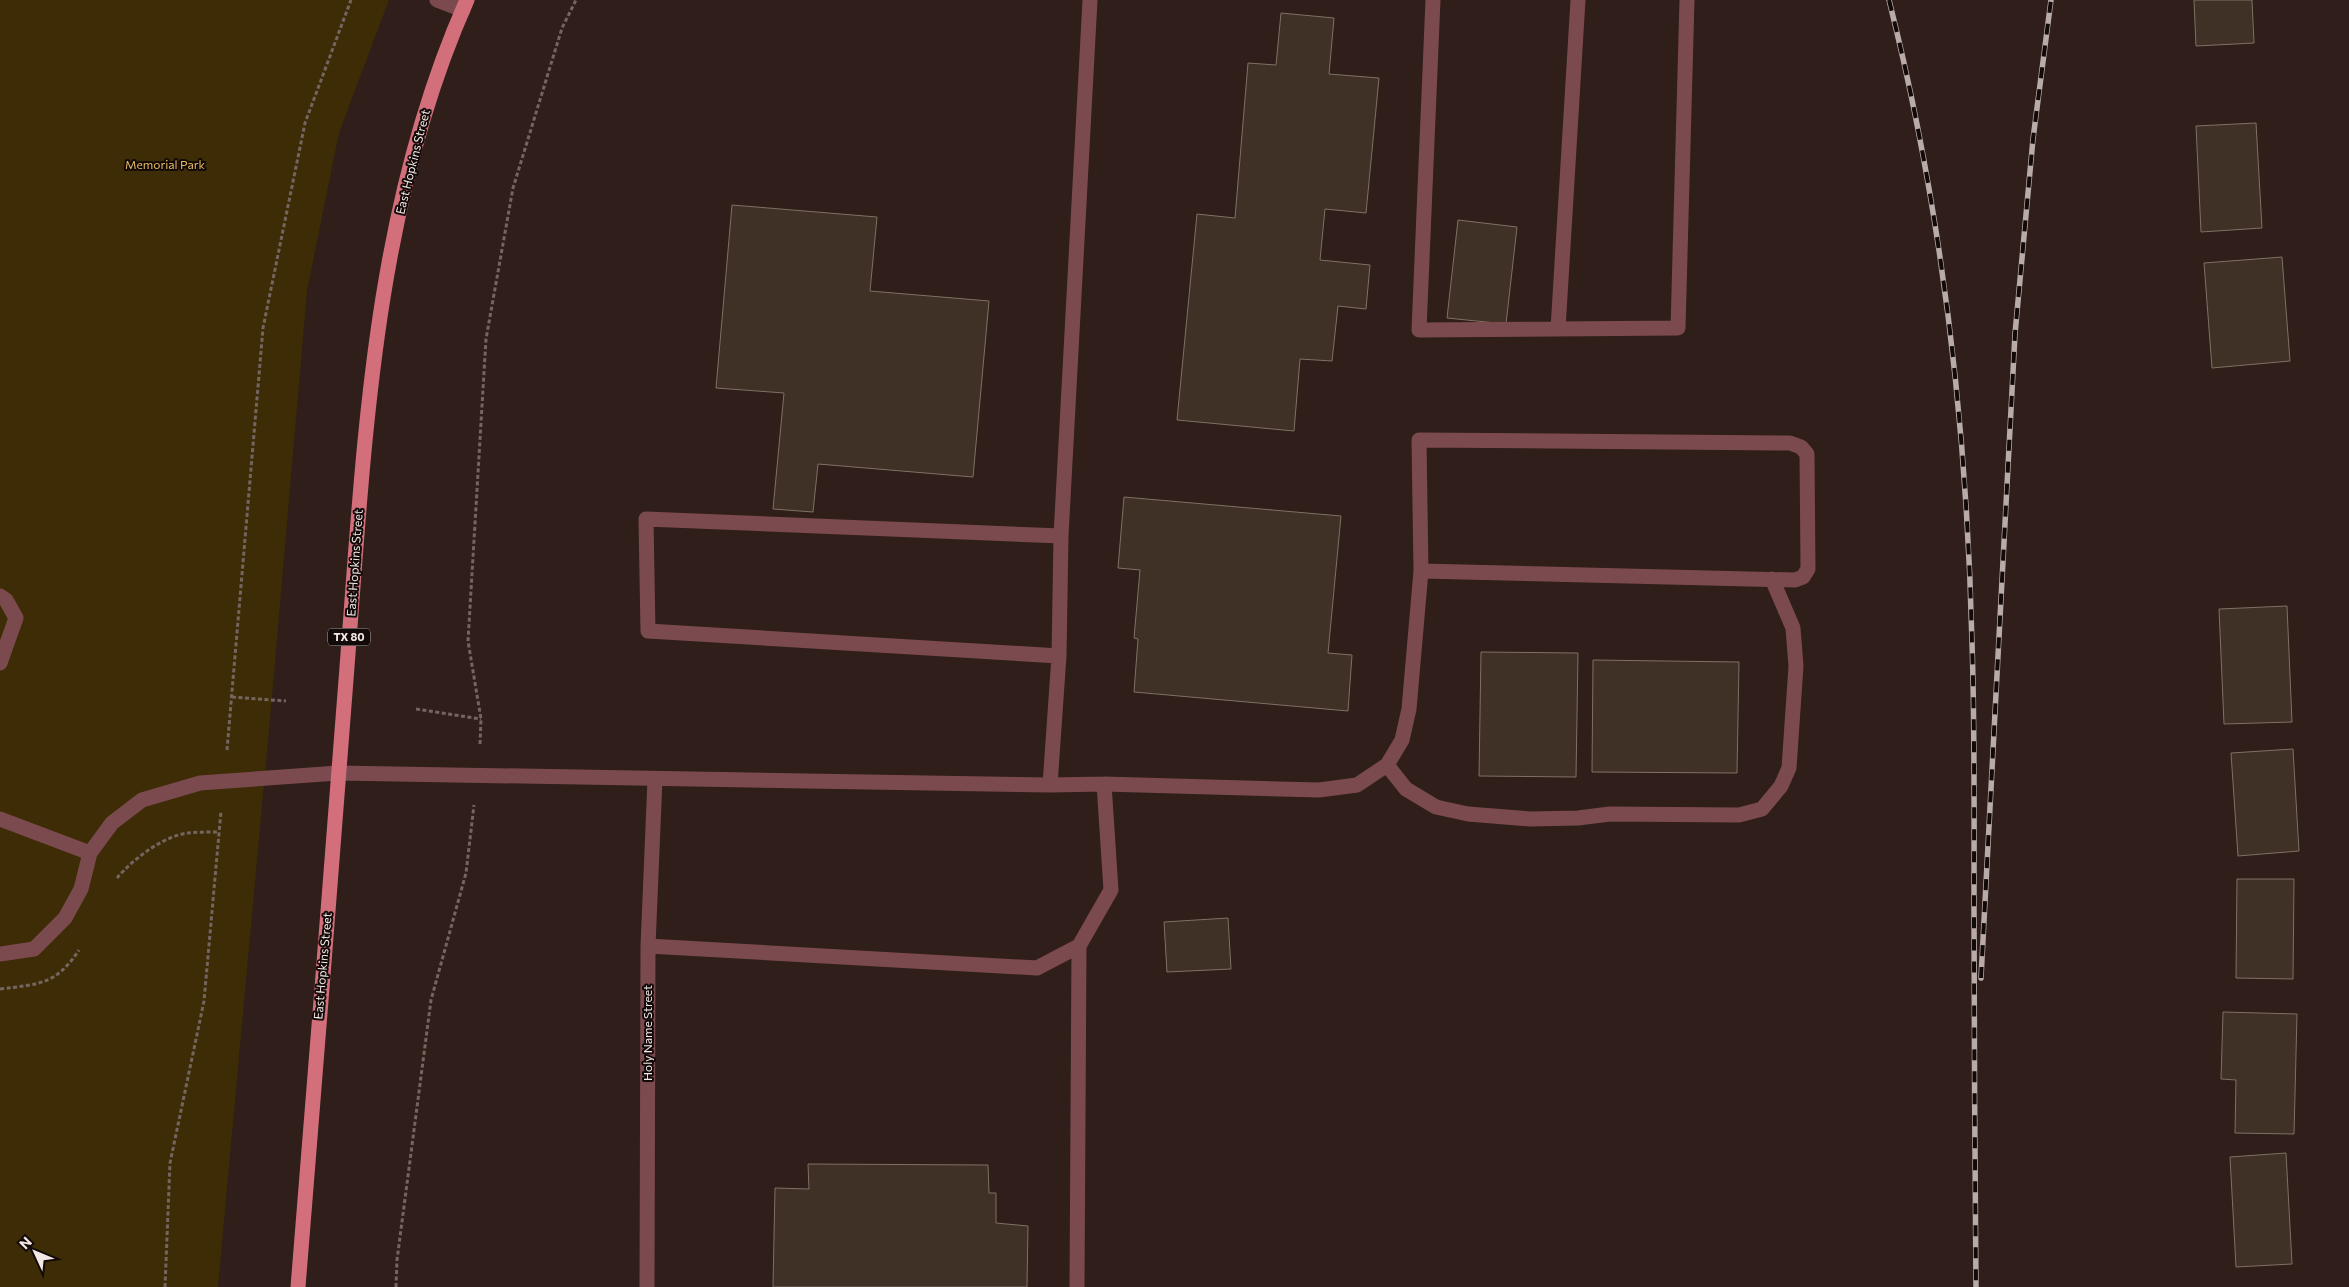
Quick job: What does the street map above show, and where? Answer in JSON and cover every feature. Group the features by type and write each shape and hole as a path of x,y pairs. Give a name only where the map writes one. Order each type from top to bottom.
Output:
{"main road":[{"name":"East Hopkins Street","path":"298,1287 363,457 380,313 403,197 426,108 465,5"}],"street":[{"path":"437,0 465,5"},
{"path":"1050,784 1059,656 1061,536 1090,0"},
{"path":"1433,0 1419,330 1678,328 1687,0"},
{"path":"1558,329 1578,0"},
{"path":"0,954 34,948 65,918 81,889 90,852 112,823 142,800 200,783 338,774 1104,784 1319,790 1357,785 1387,765 1402,740 1409,709 1421,571 1419,440 1790,443 1802,447 1807,454 1808,569 1803,577 1795,580 1421,571"},
{"path":"1059,656 648,631 646,519 1061,536"},
{"path":"1387,765 1406,789 1436,807 1468,814 1531,820 1610,814 1739,815 1762,809 1781,786 1789,768 1796,666 1793,628 1772,579"},
{"path":"0,596 6,600 16,618 0,663"},
{"name":"Holy Name Street","path":"647,1287 648,946 655,779"},
{"path":"1077,1287 1080,946 1111,890 1104,784"},
{"path":"0,819 90,852"},
{"path":"648,946 1037,968 1080,946"}],"path":[{"path":"165,1287 170,1163 204,1001 263,328 305,123 351,0"},
{"path":"396,1287 397,1260 431,1000 466,873 478,775 481,719 468,641 486,339 513,188 562,28 576,0"},
{"path":"232,697 286,701"},
{"path":"416,709 481,719"}],"green space":[{"name":"Memorial Park","path":"0,0 389,0 339,133 307,291 218,1287 0,1287"}],"building":[{"path":"2194,0 2252,0 2254,43 2196,46"},
{"path":"1281,13 1334,18 1329,74 1379,78 1366,213 1325,209 1320,260 1370,265 1366,309 1338,306 1332,361 1300,359 1294,431 1177,420 1197,214 1235,218 1248,63 1276,65"},
{"path":"2256,123 2262,228 2201,232 2196,126"},
{"path":"732,205 877,217 870,291 989,301 973,477 818,464 813,512 773,509 784,393 716,388"},
{"path":"1458,220 1517,227 1506,324 1447,318"},
{"path":"2282,257 2290,361 2212,368 2204,263"},
{"path":"1124,497 1341,516 1328,653 1352,655 1348,711 1134,692 1138,639 1134,638 1140,570 1118,568"},
{"path":"2287,606 2292,722 2224,724 2219,609"},
{"path":"1481,652 1578,653 1576,777 1479,776"},
{"path":"1593,660 1739,662 1737,773 1592,772"},
{"path":"2293,749 2299,851 2238,856 2231,753"},
{"path":"2237,879 2294,879 2293,979 2236,978"},
{"path":"1228,918 1231,969 1167,972 1164,922"},
{"path":"2223,1012 2297,1014 2294,1134 2235,1133 2236,1080 2221,1079"},
{"path":"2286,1153 2292,1264 2236,1267 2230,1157"},
{"path":"808,1164 988,1165 989,1193 996,1193 996,1223 1028,1226 1027,1287 773,1287 775,1188 809,1189"}],"railway":[{"path":"1889,0 1908,79 1937,239 1958,400 1964,481 1974,710 1976,1287"},
{"path":"1981,978 2015,334 2033,139 2051,0"}]}
